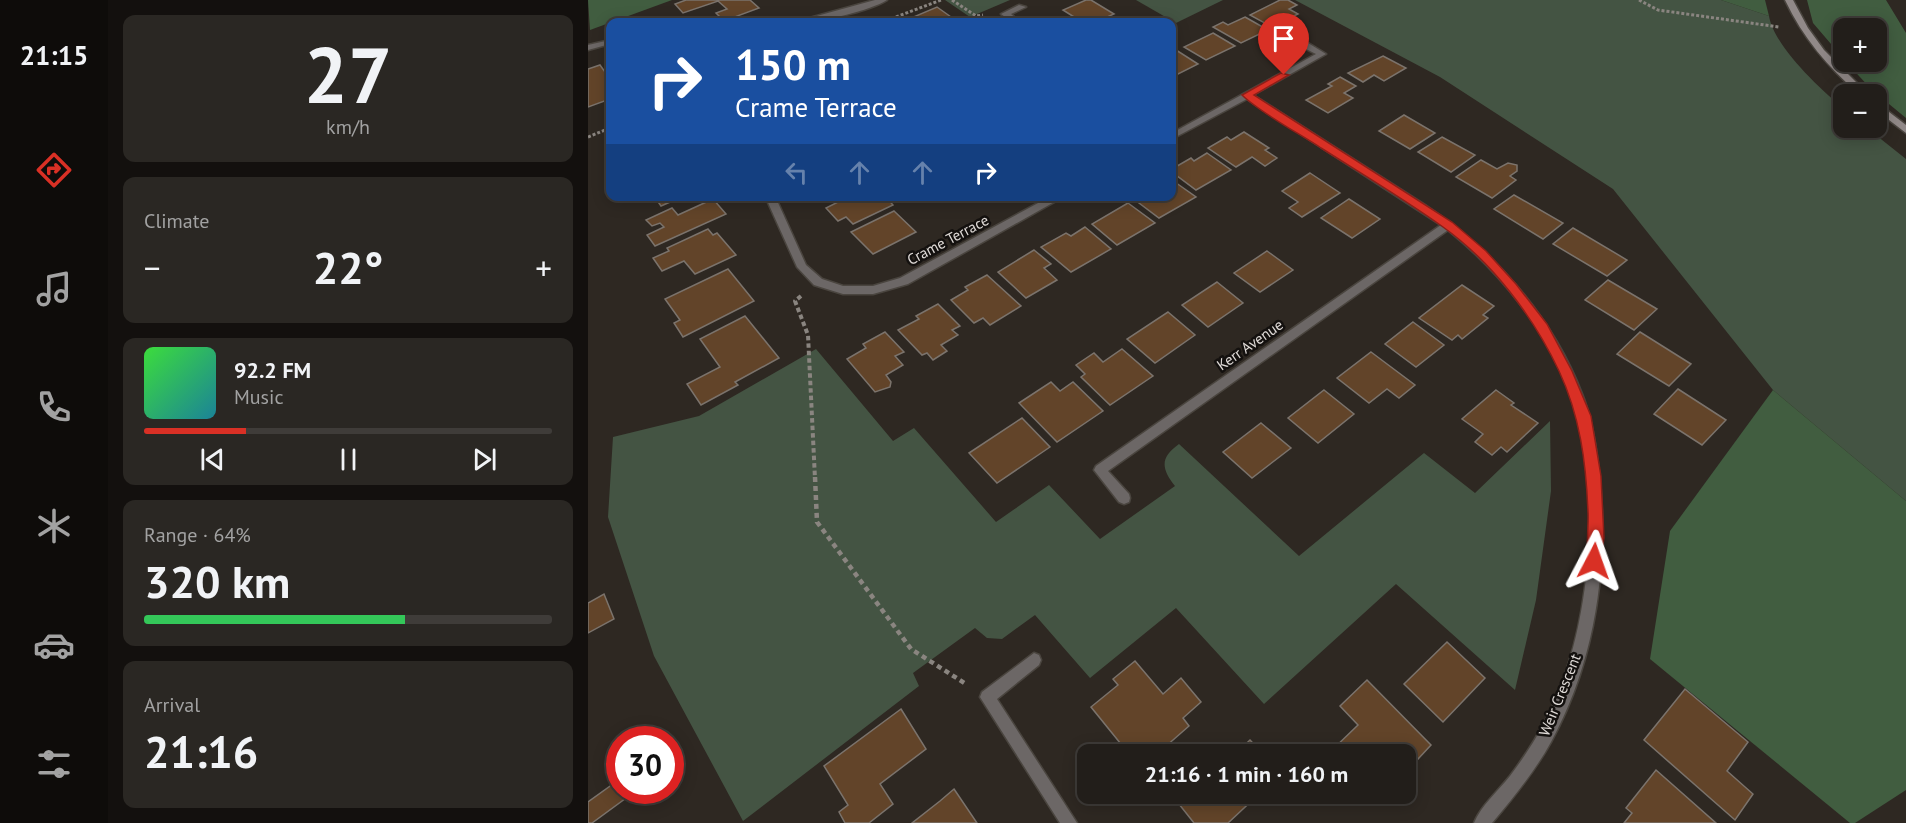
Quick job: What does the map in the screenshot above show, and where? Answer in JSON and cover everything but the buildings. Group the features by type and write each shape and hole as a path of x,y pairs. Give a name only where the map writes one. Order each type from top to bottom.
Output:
{"main road":[{"path":"1789,0 1800,25 1826,60 1853,84"},
{"path":"1887,114 1906,130"}],"street":[{"path":"818,18 883,0"},
{"path":"1005,14 1022,7"},
{"path":"1005,14 1010,18"},
{"path":"588,48 606,43"},
{"path":"1176,134 1322,54 1305,45"},
{"name":"Weir Crescent","path":"1247,95 1448,225 1481,254 1512,287 1542,327 1566,371 1584,416 1594,476 1597,538 1590,604 1575,666 1547,734 1510,789 1482,823"},
{"path":"772,201 802,267 818,282"},
{"name":"Crame Terrace","path":"818,282 843,290 873,290 904,281 1051,201"},
{"name":"Kerr Avenue","path":"1124,498 1100,470 1448,225"},
{"path":"1034,660 987,697 1069,823"}],"path":[{"path":"894,18 941,0"},
{"path":"952,0 976,16 1005,14"},
{"path":"1639,0 1658,10 1771,27 1800,25"},
{"path":"588,137 606,130"},
{"path":"818,282 795,301 808,335 817,522 911,649 987,697"}],"green space":[{"path":"588,0 672,0 623,18 606,18 606,24 590,30"},
{"path":"945,0 1010,0 970,17"},
{"path":"1136,0 1223,0 1176,23 1176,18 1167,18"},
{"path":"1295,0 1721,0 1769,16 1779,40 1799,66 1833,99 1833,138 1880,138 1906,159 1906,501 1773,390 1613,189 1440,77"},
{"path":"1721,0 1765,0 1769,16"},
{"path":"1807,0 1886,0 1906,33 1906,118 1887,102 1887,84 1866,84 1855,72 1887,72 1887,18 1833,18 1833,46 1813,23"},
{"path":"816,349 893,441 914,428 996,522 1049,485 1100,539 1175,486 1167,474 1165,464 1168,454 1179,444 1299,556 1424,453 1475,493 1550,421 1551,491 1536,600 1515,690 1396,584 1264,704 1176,608 1090,678 1035,615 1002,639 987,638 975,628 913,673 919,686 743,821 654,656 608,517 613,437 699,416"},
{"path":"1773,390 1906,501 1906,790 1855,823 1850,823 1650,659 1670,531"}],"route":[{"path":"1284,75 1247,95 1448,225 1481,254 1512,287 1542,327 1566,371 1584,416 1594,476 1597,538 1594,561"}]}
